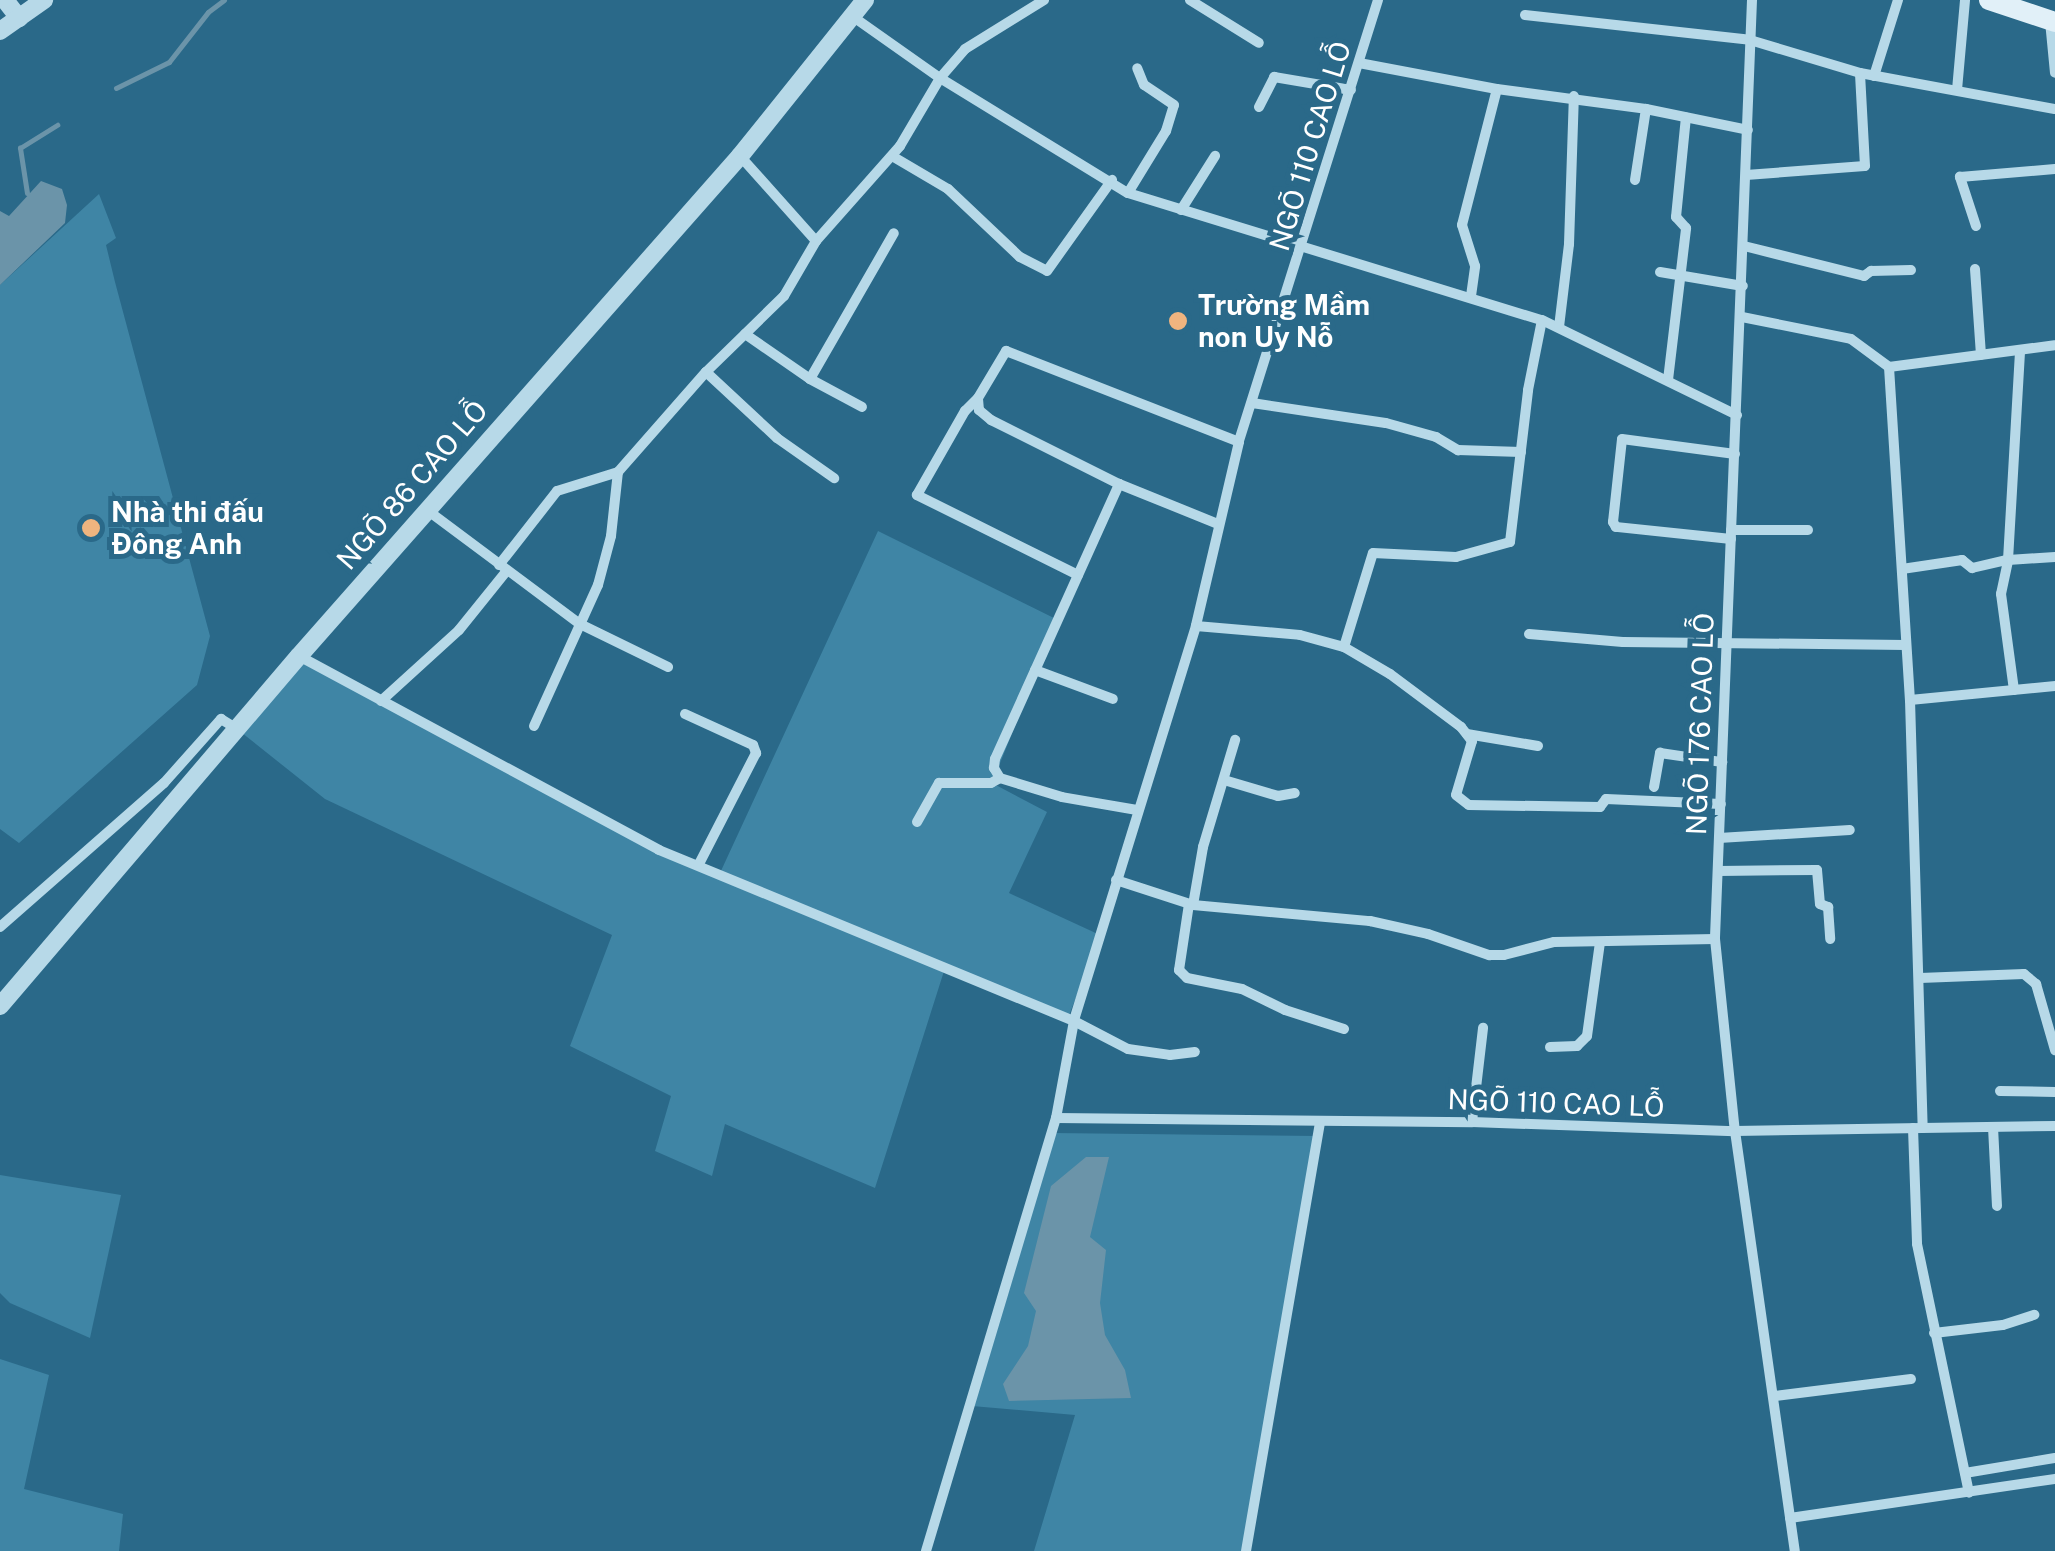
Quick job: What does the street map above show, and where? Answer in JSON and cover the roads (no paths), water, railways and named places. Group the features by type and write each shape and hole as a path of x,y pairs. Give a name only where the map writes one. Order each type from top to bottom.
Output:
{"main road":[{"path":"1989,0 2052,21"}],"street":[{"path":"5,0 18,18"},
{"path":"0,30 44,0"},
{"name":"NGÕ 86 CAO LỖ","path":"0,1006 299,656 740,156 865,0"},
{"path":"382,701 459,630 558,491 618,472 706,372 784,296 816,241 892,156 940,78 965,49 1044,0"},
{"path":"1190,0 1259,42"},
{"name":"NGÕ 110 CAO LỖ","path":"926,1551 1056,1118 1074,1020 1196,626 1239,442 1378,0"},
{"name":"NGÕ 176 CAO LỖ","path":"1752,0 1714,939 1735,1131 1796,1551"},
{"path":"1874,76 1898,0"},
{"path":"1957,90 1965,0"},
{"path":"1525,15 1750,40 1860,73 2055,109"},
{"path":"852,16 940,78 1128,193 1542,320 1737,414"},
{"path":"2052,21 2055,73"},
{"path":"1359,63 1496,89 1574,96 1748,130"},
{"path":"1128,193 1166,131 1174,105 1144,85 1137,68"},
{"path":"1746,175 1865,166 1860,73"},
{"path":"1259,107 1274,77 1351,90"},
{"path":"1471,296 1475,266 1462,225 1496,89"},
{"path":"1559,328 1569,244 1574,96"},
{"path":"1635,180 1646,109"},
{"path":"1668,380 1686,228 1676,217 1686,117"},
{"path":"740,156 816,241"},
{"path":"892,156 948,189 1020,256 1046,271 1112,180"},
{"path":"1181,210 1216,156"},
{"path":"1976,226 1960,177 2055,169"},
{"path":"810,380 894,234"},
{"path":"1744,246 1864,276 1871,271 1911,270"},
{"path":"1975,270 1980,355"},
{"path":"1660,272 1743,286"},
{"path":"1742,317 1851,339 1890,367 2055,345"},
{"path":"1344,648 1373,553 1456,557 1510,542 1542,320"},
{"path":"745,334 810,380 862,406"},
{"path":"2014,690 2001,594 2008,560 2020,350"},
{"path":"1078,575 917,495 964,411 978,398 1006,351 1239,442"},
{"path":"1890,367 1910,700 1920,978 1917,1244 1968,1493"},
{"path":"706,372 776,438 834,478"},
{"path":"978,398 977,407 991,420 1120,484 1218,524"},
{"path":"1252,402 1386,424 1436,437 1458,450 1521,452"},
{"path":"1735,454 1622,438 1613,522 1616,527 1731,535 1808,530"},
{"path":"534,726 598,585 611,536 618,472"},
{"path":"1120,484 994,768 1000,778 1062,798 1136,810"},
{"path":"427,510 580,624 668,668"},
{"path":"1902,569 1962,560 1972,568 2055,556"},
{"path":"1196,626 1300,636 1344,648 1390,674 1472,740 1456,795 1469,805 1600,807 1606,799 1721,804"},
{"path":"1530,634 1624,642 1906,645"},
{"path":"299,656 636,838 1074,1020 1128,1049 1170,1056 1195,1052"},
{"path":"1036,670 1113,699"},
{"path":"1910,700 2055,686"},
{"path":"685,714 753,745 756,753 699,864"},
{"path":"0,927 164,782 221,719 236,729"},
{"path":"1466,734 1538,746"},
{"path":"1235,740 1203,847 1179,970 1187,978 1242,988 1286,1010 1344,1029"},
{"path":"1654,787 1660,753 1722,762"},
{"path":"917,822 939,783 991,783 1000,778"},
{"path":"1224,780 1278,796 1296,792"},
{"path":"1719,838 1850,830"},
{"path":"1718,871 1816,870 1820,904 1828,907 1830,939"},
{"path":"1116,880 1191,905 1370,921 1428,934 1489,955 1554,942 1714,939"},
{"path":"1550,1046 1577,1046 1587,1036 1600,942"},
{"path":"1920,978 2024,974 2036,984 2055,1050"},
{"path":"1472,1122 1484,1028"},
{"path":"2000,1091 2055,1092"},
{"name":"NGÕ 110 CAO LỖ","path":"1056,1118 1472,1122 1735,1131 2055,1126"},
{"path":"1246,1551 1320,1121"},
{"path":"1992,1127 1997,1206"},
{"path":"1934,1333 2002,1325 2034,1315"},
{"path":"1775,1396 1912,1379"},
{"path":"1965,1473 2055,1458"},
{"path":"1790,1518 2055,1480"}],"waterway":[{"path":"116,88 169,62 208,12 224,0"},
{"path":"27,193 20,148 57,125"}],"place":[{"name":"Trường Mầm non Uy Nỗ","path":"1178,321"},
{"name":"Nhà thi đấu Đông Anh","path":"91,528"}]}
